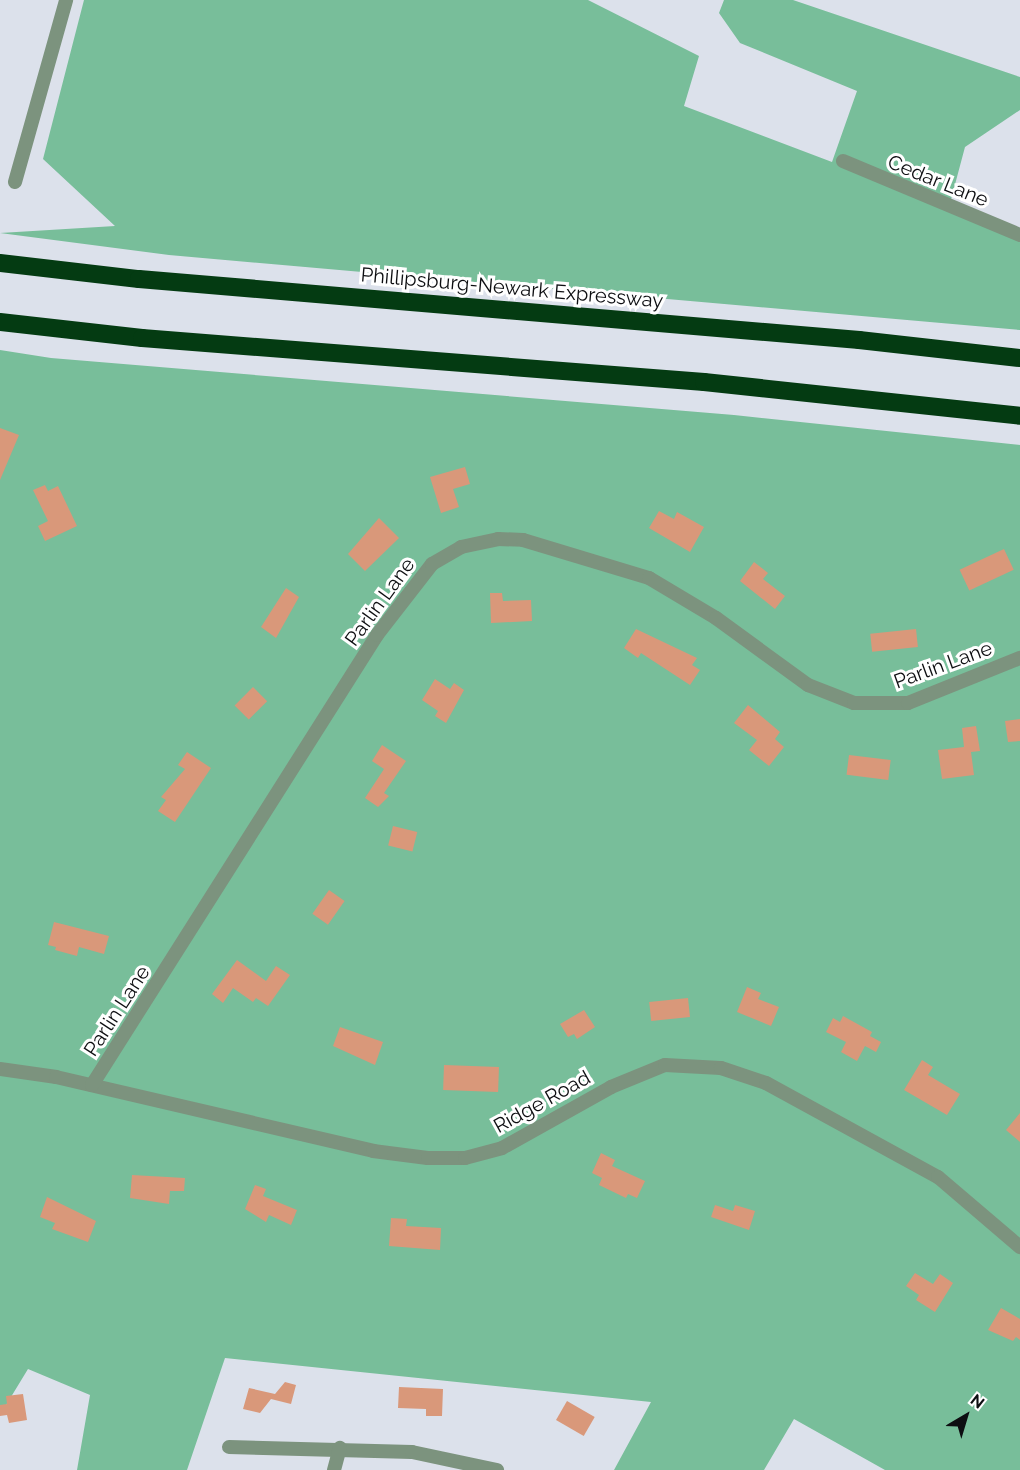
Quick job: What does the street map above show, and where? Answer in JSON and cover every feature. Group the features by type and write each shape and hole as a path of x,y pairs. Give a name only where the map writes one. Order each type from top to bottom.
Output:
{"highway":[{"name":"Phillipsburg-Newark Expressway","path":"0,263 139,279 859,340 1020,358"},
{"path":"0,322 142,338 704,382 1020,416"},
{"path":"0,333 142,338"}],"street":[{"path":"15,182 66,0"},
{"name":"Cedar Lane","path":"843,162 1020,235"},
{"name":"Parlin Lane","path":"92,1085 377,635 432,564 461,547 498,539 523,540 649,578 716,618 808,685 854,703 908,703 1020,658"},
{"name":"Ridge Road","path":"0,1068 92,1085 372,1151 465,1158 502,1148 645,1071 686,1064 721,1068 766,1083 938,1177 1020,1247"},
{"path":"229,1447 340,1448 412,1452 497,1470"},
{"path":"334,1470 340,1448"}],"green space":[{"path":"84,0 588,0 699,56 684,106 832,162 857,91 740,43 719,13 724,0 793,0 1020,77 1020,110 965,147 949,207 1020,231 1020,330 169,255 0,233 115,226 43,159"},
{"path":"0,350 51,358 734,415 1020,445 1020,1470 885,1470 794,1419 764,1470 614,1470 651,1402 225,1358 187,1470 77,1470 90,1395 28,1369 0,1415"}],"building":[{"path":"0,428 19,435 0,480"},
{"path":"465,467 470,484 453,489 459,507 441,513 430,477"},
{"path":"45,485 48,491 58,486 77,526 45,541 38,526 48,521 33,490"},
{"path":"659,511 674,519 677,512 704,527 690,552 649,528"},
{"path":"379,518 399,538 365,571 348,554"},
{"path":"1004,549 1014,570 969,591 960,570"},
{"path":"754,562 768,573 763,579 785,596 775,609 740,581"},
{"path":"286,588 299,597 276,638 261,627"},
{"path":"490,593 502,593 503,601 531,600 532,621 491,623"},
{"path":"636,629 697,658 692,665 700,670 690,685 641,653 638,658 624,648"},
{"path":"916,629 918,647 872,652 870,634"},
{"path":"435,679 450,689 454,683 464,690 446,723 435,716 438,711 422,700"},
{"path":"253,687 267,701 249,720 235,705"},
{"path":"748,705 780,732 775,739 784,747 769,766 749,750 757,740 734,723"},
{"path":"1020,719 1020,741 1008,742 1005,721"},
{"path":"976,726 980,751 971,752 974,775 942,779 938,750 964,747 962,728"},
{"path":"382,745 406,761 384,793 389,796 378,807 365,798 384,769 372,761"},
{"path":"187,752 211,768 175,822 158,811 166,800 161,797 185,769 178,765"},
{"path":"849,755 891,760 888,780 847,775"},
{"path":"393,826 417,832 412,851 388,845"},
{"path":"329,890 345,901 328,925 312,914"},
{"path":"54,922 109,936 104,954 79,947 77,956 55,950 56,947 48,945"},
{"path":"237,960 266,981 276,966 290,975 268,1006 256,998 253,1002 233,988 223,1003 212,994"},
{"path":"747,987 761,993 758,999 779,1007 771,1026 737,1012"},
{"path":"688,998 690,1017 651,1021 649,1002"},
{"path":"584,1010 595,1027 577,1039 574,1034 568,1037 560,1024"},
{"path":"843,1016 872,1032 870,1036 881,1042 876,1052 865,1046 857,1061 841,1052 846,1042 826,1032 833,1018 840,1022"},
{"path":"340,1027 383,1042 375,1065 333,1046"},
{"path":"922,1060 933,1067 928,1075 960,1094 947,1115 904,1090"},
{"path":"444,1065 499,1067 498,1092 443,1090"},
{"path":"1020,1113 1020,1142 1006,1130"},
{"path":"601,1153 615,1160 612,1166 645,1181 637,1198 628,1194 626,1198 599,1185 602,1178 592,1173"},
{"path":"132,1175 185,1178 184,1191 170,1191 169,1204 130,1198"},
{"path":"255,1185 266,1189 263,1196 297,1210 291,1225 269,1215 266,1222 245,1209"},
{"path":"47,1197 96,1221 88,1242 52,1229 55,1223 40,1217"},
{"path":"715,1205 733,1211 735,1205 755,1211 749,1230 711,1217"},
{"path":"391,1218 407,1219 406,1226 441,1228 440,1250 389,1246"},
{"path":"915,1273 933,1284 940,1274 953,1283 935,1312 916,1300 919,1295 906,1286"},
{"path":"1001,1308 1020,1319 1020,1340 1016,1337 1013,1341 988,1330"},
{"path":"285,1382 296,1385 291,1404 271,1399 260,1413 243,1409 249,1388 275,1394"},
{"path":"399,1387 443,1389 442,1416 426,1416 426,1409 398,1408"},
{"path":"23,1394 27,1420 9,1423 7,1415 0,1416 0,1405 7,1404 6,1396"},
{"path":"567,1401 595,1417 584,1436 556,1420"}]}
